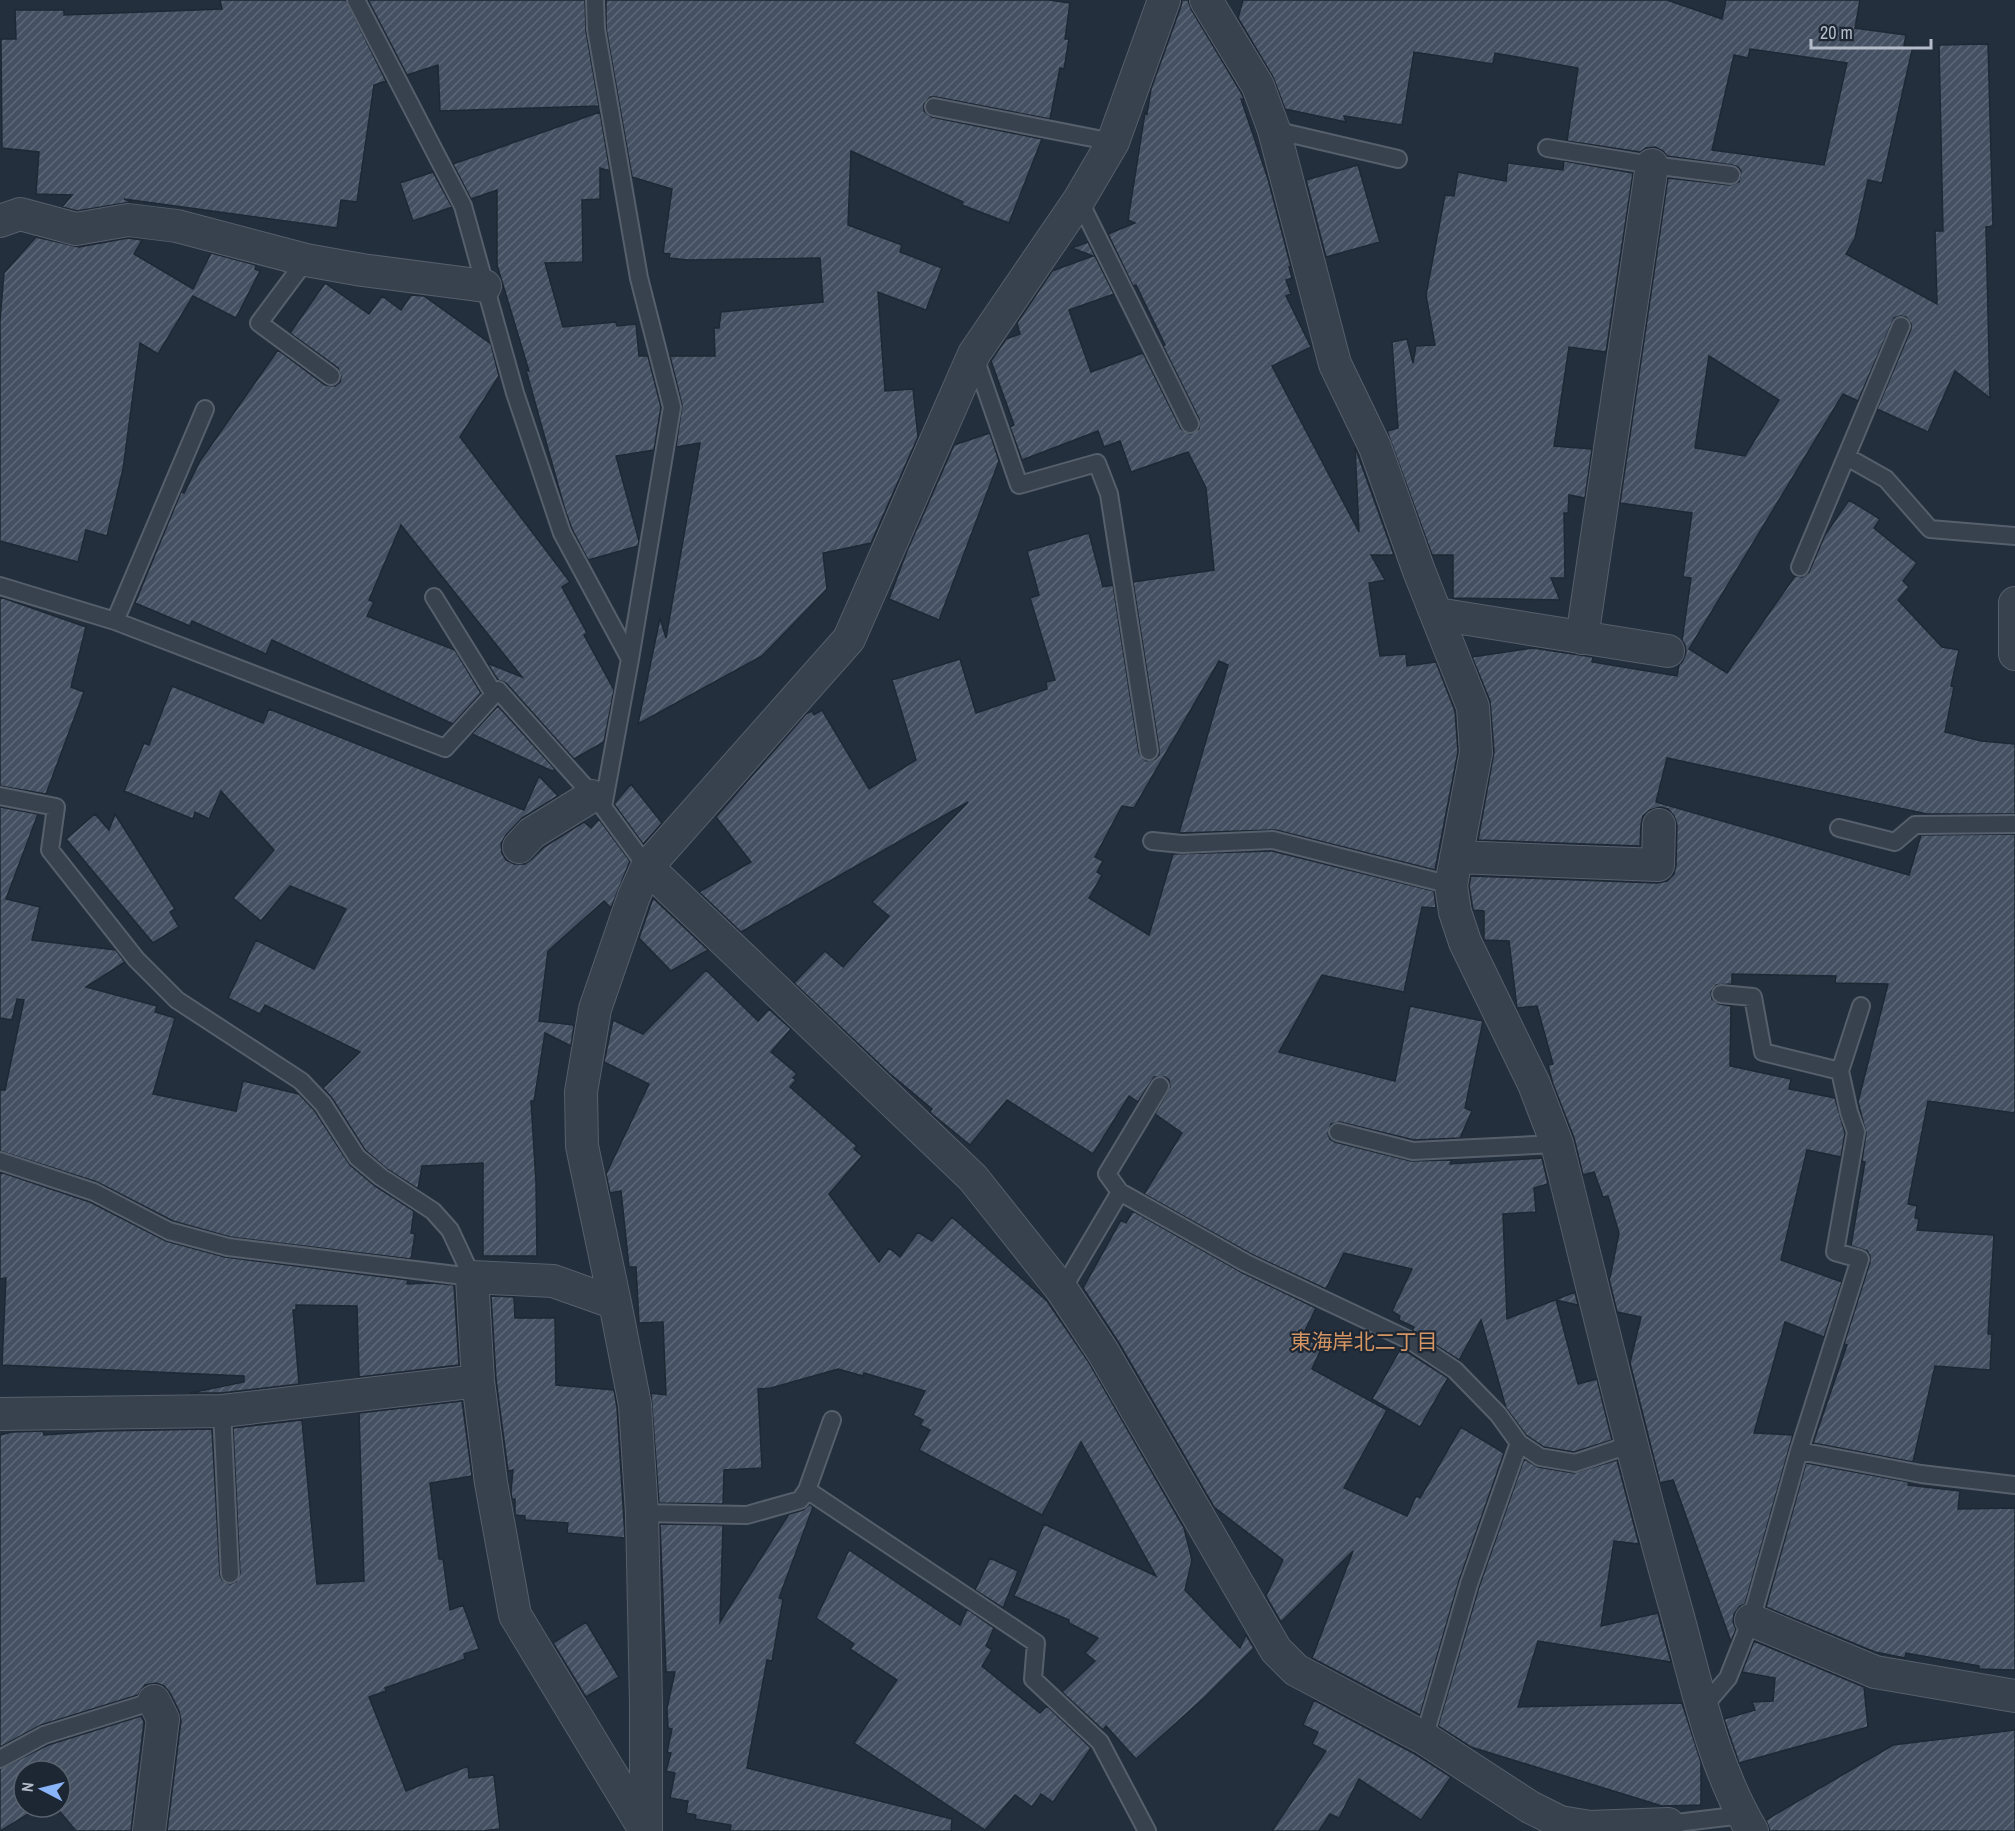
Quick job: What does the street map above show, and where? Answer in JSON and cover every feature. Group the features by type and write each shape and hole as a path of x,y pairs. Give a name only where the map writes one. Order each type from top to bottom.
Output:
{"street":[{"path":"646,1831 642,1512 634,1405 582,1146 581,1092 595,1009 634,896 647,867 849,639 974,354 1079,200 1113,142 1164,0"},
{"path":"1206,0 1258,86 1274,130 1335,363 1375,447 1419,571 1473,707 1476,753 1453,871 1455,912 1465,942 1534,1084 1557,1144 1632,1444 1703,1707 1722,1768 1747,1823"},
{"path":"1582,638 1652,165"},
{"path":"0,221 20,214 76,229 128,220 177,226 306,260 362,270 485,286"},
{"path":"2015,603 2015,654"},
{"path":"1437,614 1668,651"},
{"path":"519,847 532,833 597,802"},
{"path":"1453,871 1658,865 1659,825"},
{"path":"647,867 974,1178 1062,1290 1103,1352 1276,1650 1296,1670 1424,1738 1530,1807 1560,1822 1590,1827 1668,1827"},
{"path":"615,1303 553,1281 472,1276 478,1381 491,1483 515,1615 646,1831"},
{"path":"0,1414 222,1411 478,1381"},
{"path":"1751,1620 1875,1672 2015,1696"},
{"path":"149,1831 163,1719 154,1701"}],"lane":[{"path":"356,0 463,206 515,393 562,533 630,659"},
{"path":"595,0 596,29 639,278 672,406 630,659 597,802"},
{"path":"934,107 1113,142"},
{"path":"1274,130 1398,159"},
{"path":"1547,148 1731,175"},
{"path":"1079,200 1190,424"},
{"path":"306,260 259,323 331,376"},
{"path":"1800,567 1901,326"},
{"path":"974,354 1019,485 1097,463 1109,494 1149,751"},
{"path":"115,621 205,409"},
{"path":"1847,457 1886,479 1929,529 2015,536"},
{"path":"0,586 115,621 445,748 498,690 597,802 647,867"},
{"path":"434,597 494,694"},
{"path":"0,796 56,807 50,850 136,959 177,1000 301,1081 323,1104 357,1157 381,1177 433,1212 450,1230 472,1276"},
{"path":"1839,828 1894,842 1916,825 2015,824"},
{"path":"1152,841 1182,844 1273,840 1453,871"},
{"path":"1721,994 1753,996 1763,1052 1840,1071"},
{"path":"1703,1707 1728,1678 1751,1620 1799,1451 1860,1259 1835,1252 1856,1132 1840,1071 1861,1006"},
{"path":"1160,1086 1107,1174 1120,1192 1246,1263 1411,1341 1455,1370 1498,1414 1519,1443 1540,1457 1575,1463 1632,1444"},
{"path":"1338,1132 1413,1151 1557,1144"},
{"path":"0,1161 94,1192 170,1231 228,1247 472,1276"},
{"path":"1062,1290 1120,1192"},
{"path":"222,1411 230,1574"},
{"path":"642,1512 747,1515 800,1500 807,1490 832,1420"},
{"path":"1424,1738 1469,1584 1519,1443"},
{"path":"1799,1451 1922,1474 2015,1485"},
{"path":"807,1490 1036,1643 1033,1679 1100,1742 1146,1831"},
{"path":"0,1759 44,1735 154,1701"},
{"path":"1668,1827 1747,1823"}],"building":[{"path":"220,0 346,0 386,81 374,85 357,202 341,200 337,228 124,199 131,202 77,211 62,207 72,195 36,194 39,152 2,148 1,39 16,39 15,10 64,10 64,15 222,9"},
{"path":"368,0 585,0 586,31 599,106 440,111 438,65 407,75"},
{"path":"606,0 1049,0 1070,3 1065,39 1069,39 1064,69 1060,68 1050,119 936,97 930,97 924,104 924,111 932,117 1042,139 1009,223 962,205 963,202 851,151 848,225 902,245 900,252 942,268 926,310 878,292 885,391 913,389 918,437 871,543 823,553 827,589 762,656 638,724 660,618 666,638 700,443 676,447 682,405 670,356 715,356 714,328 719,328 721,312 823,302 820,258 688,260 669,258 670,254 663,253 672,189 632,177 606,28"},
{"path":"1182,0 1188,0 1191,9 1244,99 1241,99 1268,179 1291,267 1289,267 1292,278 1286,280 1291,294 1286,296 1311,347 1272,366 1359,532 1355,447 1394,555 1371,555 1385,580 1369,583 1380,656 1406,654 1407,666 1436,662 1455,711 1458,752 1435,870 1276,830 1179,833 1228,665 1219,661 1134,808 1122,806 1095,857 1103,861 1097,872 1102,875 1089,898 1149,935 1173,854 1272,851 1434,891 1436,908 1422,907 1404,992 1322,975 1279,1052 1395,1081 1410,1006 1483,1021 1465,1108 1472,1111 1460,1138 1414,1140 1340,1122 1331,1124 1328,1134 1335,1142 1411,1161 1452,1160 1450,1164 1542,1158 1548,1184 1534,1188 1536,1212 1503,1214 1507,1319 1575,1292 1578,1305 1556,1300 1578,1384 1597,1379 1612,1440 1574,1452 1544,1447 1526,1435 1506,1408 1481,1320 1459,1360 1412,1330 1414,1327 1399,1320 1400,1316 1392,1311 1412,1269 1344,1253 1326,1289 1251,1254 1144,1194 1182,1133 1155,1114 1170,1087 1169,1080 1165,1077 1154,1077 1138,1102 1129,1096 1093,1154 1007,1100 970,1145 932,1114 930,1112 932,1109 889,1073 794,983 825,951 843,967 889,916 872,902 968,802 741,932 699,892 751,862 716,817 806,714 812,711 814,715 822,710 869,789 916,760 892,680 960,659 976,713 1047,689 1046,682 1055,680 1030,598 1039,595 1027,551 1089,533 1103,587 1113,585 1139,753 1146,761 1155,759 1159,755 1133,582 1214,570 1206,488 1188,452 1131,472 1120,441 1104,447 1098,431 1022,460 1010,427 1014,425 991,361 1006,339 1020,334 1017,323 1052,271 1093,256 1072,248 1088,242 1114,294 1069,310 1091,372 1143,353 1181,429 1190,434 1199,429 1199,419 1163,346 1165,345 1108,234 1135,223 1128,220 1145,113 1147,114 1151,89"},
{"path":"1243,0 1667,0 1722,19 1726,0 1860,0 1855,28 1906,35 1904,46 1913,46 1882,183 1868,180 1855,238 1846,254 1937,304 1935,231 1943,231 1939,45 1988,44 1993,226 1986,227 1990,398 1955,371 1928,432 1877,409 1911,329 1911,324 1906,317 1894,318 1858,401 1843,394 1689,649 1727,673 1795,576 1802,577 1809,572 1825,535 1849,500 1880,519 1874,528 1917,563 1903,581 1909,587 1898,600 1942,647 1959,650 1951,686 1954,687 1945,732 1981,741 2015,744 2015,814 1927,814 1667,758 1656,802 1909,875 1921,835 2015,834 2015,1113 1928,1101 1908,1204 1917,1206 1915,1218 1919,1219 1917,1230 1994,1235 1988,1334 1992,1334 1990,1370 1935,1366 1913,1462 1813,1443 1847,1345 1844,1344 1870,1262 1867,1251 1851,1246 1865,1162 1862,1161 1866,1133 1858,1102 1888,984 1835,983 1836,976 1732,974 1732,984 1716,985 1711,992 1712,999 1719,1004 1731,1006 1730,1066 1791,1079 1789,1089 1835,1098 1845,1133 1841,1157 1807,1150 1781,1260 1842,1282 1824,1337 1785,1322 1754,1433 1793,1435 1745,1604 1740,1606 1734,1614 1733,1622 1736,1629 1731,1642 1673,1480 1660,1483 1630,1363 1641,1317 1617,1312 1609,1279 1619,1233 1608,1196 1603,1197 1594,1172 1583,1175 1574,1138 1553,1084 1548,1065 1553,1064 1537,1006 1517,1008 1509,941 1484,940 1484,911 1473,910 1469,885 1471,876 1657,883 1667,881 1674,874 1677,825 1668,809 1660,807 1650,810 1643,816 1640,846 1478,840 1494,752 1490,701 1472,657 1533,648 1593,657 1592,662 1677,676 1679,665 1686,653 1682,641 1691,578 1683,577 1692,513 1620,503 1668,178 1730,185 1739,182 1741,171 1732,165 1667,156 1655,147 1646,148 1640,152 1567,141 1578,68 1495,53 1493,64 1414,52 1402,125 1344,116 1346,122 1285,109 1273,77 1238,18","holes":["1750,49 1847,63 1824,165 1712,150 1734,55 1748,58","1709,356 1779,400 1745,456 1695,448"]},
{"path":"600,112 610,171 600,168 600,199 582,200 583,262 545,263 563,327 616,322 617,326 636,324 639,356 648,356 661,407 654,450 616,456 639,541 638,546 588,560 565,510 526,370 529,371 497,265 497,190 471,199 453,164"},
{"path":"1564,161 1633,173 1606,352 1569,347 1554,446 1592,449 1585,498 1569,495 1568,513 1564,513 1565,578 1551,578 1560,600 1453,598 1453,555 1432,555 1387,431 1398,428 1392,342 1407,339 1413,363 1416,346 1435,345 1426,295 1445,195 1454,196 1458,172 1506,181 1508,163 1563,170"},
{"path":"1358,165 1380,242 1326,257 1306,180"},
{"path":"433,172 452,207 413,221 400,183"},
{"path":"36,237 79,247 128,238 142,240 134,254 193,289 211,253 256,265 255,269 260,271 236,318 193,296 158,354 140,343 123,469 107,536 86,530 78,562 0,541 0,321 4,273"},
{"path":"325,283 369,314 382,296 401,310 411,295 424,296 491,344 499,376 460,437 570,582 562,587 587,633 584,635 614,690 604,742 574,759 506,683 498,680 487,663 522,677 401,525 369,600 374,602 367,616 455,650 481,693 453,724 272,640 266,654 192,621 190,626 135,603 181,492 184,493 200,461 278,350 325,385 335,386 340,382 338,368 290,333"},
{"path":"990,433 999,461 939,620 889,599 907,551 954,445"},
{"path":"0,597 86,627 71,687 84,692 46,794 0,786"},
{"path":"172,686 263,723 269,709 524,810 539,776 558,796 522,818 506,835 501,844 506,860 514,864 525,864 544,847 584,822 591,828 599,819 630,861 611,908 604,901 548,951 539,1021 574,1025 571,1046 545,1033 534,1101 531,1101 536,1182 537,1256 483,1256 483,1163 422,1166 418,1189 387,1169 365,1150 332,1098 323,1088 360,1052 265,1005 260,1014 228,998 256,940 314,969 346,909 290,886 261,921 233,898 274,850 221,791 209,819 195,812 193,819 124,791 144,743 149,745"},
{"path":"498,706 555,769 552,771 472,734"},
{"path":"631,784 662,823 643,844 614,804"},
{"path":"0,807 38,814 6,899 40,907 32,940 116,950 125,962 86,987 157,1006 155,1012 175,1018 153,1094 236,1111 243,1081 299,1094 315,1111 350,1165 375,1186 414,1211 411,1233 415,1234 411,1259 230,1237 173,1221 97,1182 0,1151 0,1090 5,1090 24,1000 17,999 12,1020 0,1018"},
{"path":"95,814 109,830 115,814 175,909 170,912 179,927 153,943 66,839"},
{"path":"653,898 708,950 671,971 639,938"},
{"path":"706,970 758,1021 769,1009 791,1029 771,1052 797,1074 793,1078 796,1080 790,1087 857,1146 854,1149 862,1156 829,1194 879,1262 889,1248 900,1257 918,1232 932,1241 952,1217 1047,1301 1088,1361 1184,1528 1192,1560 1185,1590 1240,1648 1246,1635 1254,1648 1205,1697 1136,1759 1106,1726 1103,1730 1062,1692 1095,1661 1085,1653 1098,1638 1069,1623 1069,1620 1014,1596 1044,1524 1156,1576 1081,1442 1042,1515 919,1450 930,1430 920,1425 923,1420 913,1415 925,1391 864,1373 863,1376 838,1369 771,1388 758,1389 762,1468 724,1470 723,1504 659,1503 651,1393 666,1395 663,1322 639,1323 636,1267 629,1267 621,1191 610,1193 606,1174 649,1084 604,1062 613,1020 643,1034"},
{"path":"0,1172 90,1202 166,1241 225,1257 408,1280 407,1284 454,1285 459,1365 359,1377 357,1306 296,1305 296,1310 293,1310 299,1384 221,1393 190,1393 244,1382 244,1376 2,1365 6,1278 0,1279"},
{"path":"1133,1211 1241,1272 1316,1308 1302,1337 1322,1347 1312,1369 1387,1410 1344,1488 1407,1516 1416,1496 1420,1498 1461,1427 1504,1453 1459,1581 1420,1715 1312,1658 1353,1551 1281,1622 1266,1596 1283,1560 1214,1507 1119,1343 1083,1288 1121,1220 1126,1223"},
{"path":"491,1296 514,1297 515,1318 555,1318 556,1385 614,1390 625,1538 567,1533 568,1523 525,1520 525,1516 515,1515 515,1499 512,1499 511,1492 513,1470 508,1471 496,1379"},
{"path":"1401,1348 1448,1378 1420,1427 1372,1399"},
{"path":"462,1401 472,1476 430,1483 439,1559 443,1559 450,1610 463,1605 479,1649 464,1654 465,1659 385,1688 386,1691 369,1697 406,1791 468,1766 469,1778 494,1775 500,1829 482,1831 167,1831 181,1721 170,1693 164,1686 156,1683 145,1685 138,1695 41,1725 0,1747 0,1435 12,1432 43,1431 44,1435 102,1431 212,1429 220,1575 222,1580 230,1584 236,1582 240,1573 233,1428 302,1420 317,1584 364,1581 359,1413"},
{"path":"1524,1459 1538,1467 1574,1473 1617,1460 1639,1544 1614,1541 1601,1626 1658,1613 1671,1662 1538,1641 1518,1707 1682,1703 1701,1762 1701,1805 1662,1806 1471,1747 1438,1726 1479,1587"},
{"path":"1806,1463 1909,1482 1908,1485 1960,1491 1958,1509 2015,1508 2015,1670 1979,1669 1979,1666 1906,1653 1905,1658 1875,1652 1766,1607"},
{"path":"810,1504 813,1507 779,1598 783,1599 772,1661 767,1660 747,1768 952,1819 951,1831 730,1831 731,1825 695,1819 696,1815 686,1813 688,1801 670,1798 675,1773 666,1771 671,1753 667,1752 672,1729 668,1728 667,1708 675,1672 666,1672 660,1524 723,1525 720,1622 789,1514 803,1510"},
{"path":"849,1550 960,1625 967,1609 994,1628 986,1646 992,1650 982,1666 1040,1713 1047,1706 1091,1748 1053,1802 1041,1794 1032,1807 1015,1795 985,1830 854,1743 897,1680 850,1649 854,1644 816,1618"},
{"path":"990,1558 1018,1571 1003,1608 975,1590"},
{"path":"586,1622 619,1677 586,1697 553,1643"},
{"path":"1754,1641 1864,1687 1868,1727 1739,1763 1724,1719 1755,1710 1752,1702 1773,1701 1775,1678 1742,1672"},
{"path":"1314,1700 1415,1754 1451,1777 1421,1820 1359,1779 1339,1818 1330,1814 1319,1831 1272,1831 1326,1751 1312,1744 1318,1732 1303,1725"},
{"path":"141,1716 144,1722 131,1831 76,1831 66,1819 72,1819 72,1759 20,1759 48,1745"},
{"path":"2015,1730 2015,1831 1770,1831 1766,1820 1893,1745"},
{"path":"12,1763 12,1819 20,1819 0,1831 0,1769"}],"district":[{"name":"東海岸北二丁目","path":"1364,1342"}]}
